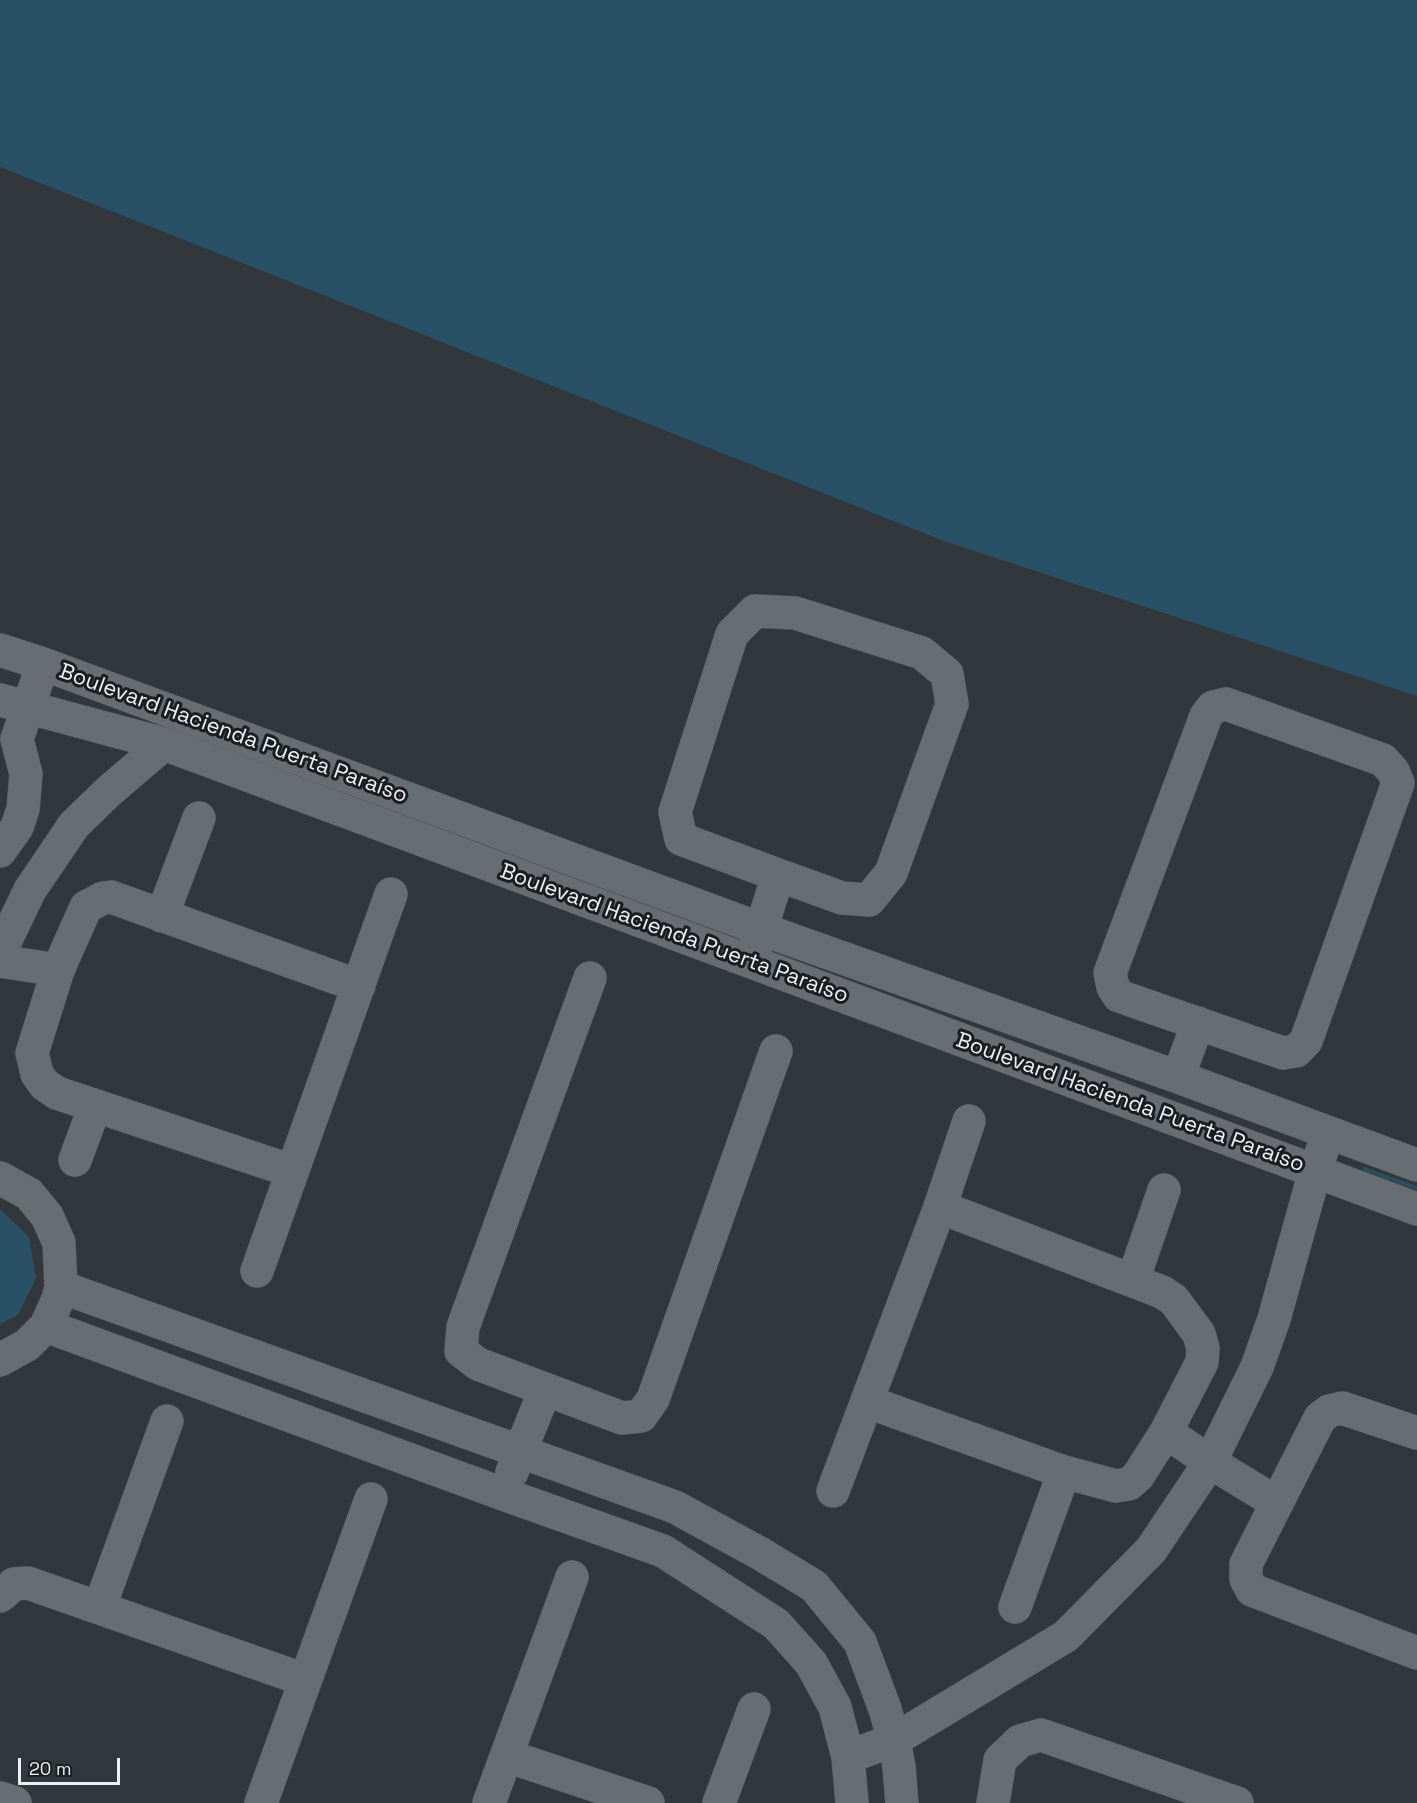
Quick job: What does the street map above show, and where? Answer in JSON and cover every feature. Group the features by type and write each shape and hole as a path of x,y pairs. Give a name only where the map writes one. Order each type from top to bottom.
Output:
{"street":[{"path":"755,610 795,614 922,653 947,674 952,704 891,873 869,900 842,898 778,875 681,838 675,812 732,634 755,610"},
{"path":"0,650 43,664"},
{"name":"Boulevard Hacienda Puerta Paraíso","path":"1417,1166 1178,1077 761,929 43,664 13,704 164,744 1417,1209"},
{"path":"0,851 17,827 24,801 26,774 16,739 13,704"},
{"path":"1226,704 1383,760 1393,771 1398,783 1306,1041 1296,1051 1283,1053 1198,1023 1119,996 1113,987 1110,973 1206,716 1214,707 1226,704"},
{"path":"0,952 30,891 74,825 164,744"},
{"path":"162,916 199,818"},
{"path":"751,962 778,875"},
{"path":"257,1271 391,894"},
{"path":"292,1171 94,1106 45,1085 37,1074 32,1053 58,970 86,908 94,901 111,897 359,986"},
{"path":"0,961 58,970"},
{"path":"590,978 463,1327 460,1351 478,1364 622,1418 641,1416 653,1399 776,1051"},
{"path":"1178,1077 1198,1023"},
{"path":"75,1160 94,1106"},
{"path":"833,1491 940,1207 969,1121"},
{"path":"848,1757 894,1740 1065,1636 1151,1550 1210,1462 1257,1367 1274,1319 1315,1171 1329,1133"},
{"path":"0,1178 29,1194 47,1216 59,1243 61,1287 46,1326 27,1345 0,1360"},
{"path":"1133,1280 1164,1190"},
{"path":"868,1402 1064,1472 1116,1486 1129,1484 1138,1476 1166,1432 1202,1362 1203,1348 1199,1334 1174,1300 1162,1292 940,1207"},
{"path":"61,1287 675,1507 814,1586 860,1642 894,1740 902,1803"},
{"path":"46,1326 663,1551 776,1624 811,1663 835,1707 848,1757 852,1803"},
{"path":"503,1494 545,1390"},
{"path":"1417,1433 1342,1408 1329,1411 1320,1418 1246,1564 1246,1580 1252,1590 1417,1653"},
{"path":"100,1606 167,1421"},
{"path":"1166,1432 1276,1503"},
{"path":"1016,1607 1064,1472"},
{"path":"261,1803 371,1499"},
{"path":"489,1803 572,1577"},
{"path":"0,1596 14,1584 28,1583 100,1606 305,1680"},
{"path":"719,1803 754,1709"},
{"path":"993,1803 1000,1760 1020,1741 1041,1735 1237,1803"},
{"path":"507,1756 648,1803"},
{"path":"0,1798 15,1803"}],"shaded area":[{"path":"0,0 1417,0 1417,696 944,541 0,167"},
{"path":"1364,1167 1417,1186 1417,1190 1362,1170"},
{"path":"0,1209 29,1237 36,1278 18,1315 0,1324"}]}
